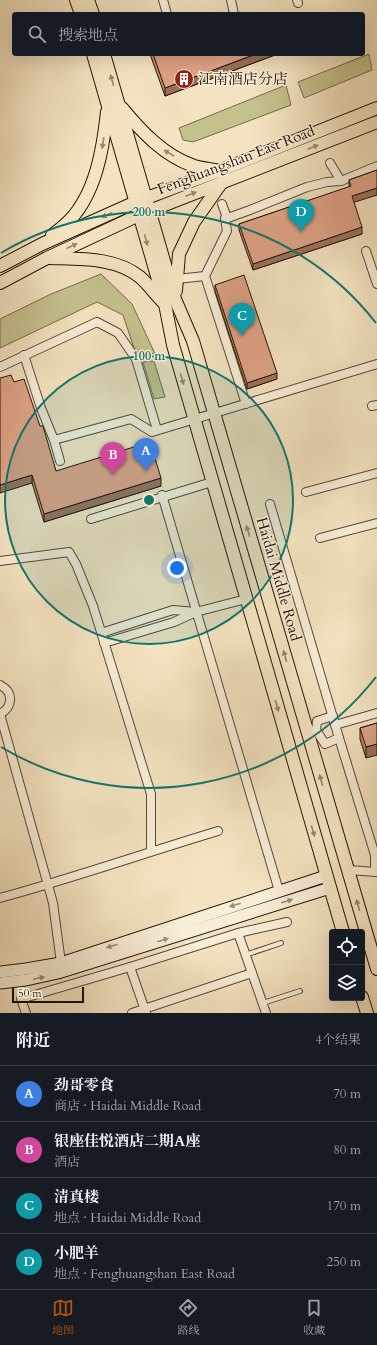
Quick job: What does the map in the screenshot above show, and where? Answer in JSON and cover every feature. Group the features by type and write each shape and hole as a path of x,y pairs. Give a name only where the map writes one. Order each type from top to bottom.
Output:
{"main road":[{"path":"76,0 79,12"},
{"path":"88,0 91,12"},
{"path":"47,258 91,259 122,267 140,277 170,301 177,279 179,254 194,222 220,177 163,149 113,104 93,56"},
{"path":"42,244 69,220 84,201 90,187 103,145 113,104 104,56"},
{"name":"Haidai Middle Road","path":"113,104 170,301 193,341 213,414 312,731 348,870 377,970"},
{"name":"Fenghuangshan East Road","path":"0,283 47,258 220,177 377,108"},
{"name":"Fenghuangshan East Road","path":"0,266 42,244 141,200 220,177 377,122"},
{"name":"Haidai Middle Road","path":"170,301 172,345 342,929"},
{"path":"363,1001 367,1013"}],"street":[{"path":"163,0 166,12"},
{"path":"231,0 234,12"},
{"path":"330,163 341,181"},
{"path":"225,219 307,187 327,182 341,181 377,166"},
{"path":"222,204 226,215 225,219 227,231 205,276 246,404"},
{"path":"366,250 377,284"},
{"path":"177,279 205,276"},
{"path":"0,367 97,322 118,333 136,359 158,430"},
{"path":"24,355 60,461"},
{"path":"54,440 131,419 152,432 377,364"},
{"path":"306,492 377,473"},
{"path":"91,519 212,482"},
{"path":"162,495 279,891"},
{"path":"270,504 375,855 376,872 348,870"},
{"path":"320,538 377,523"},
{"path":"0,561 69,552 76,564 101,632 151,794 151,851"},
{"path":"104,643 174,622 196,612 246,599"},
{"path":"101,632 173,610 196,612"},
{"path":"0,685 6,689 10,698 8,708 0,714 53,903 61,963"},
{"path":"335,725 377,713"},
{"path":"333,716 317,721 312,731 325,744 339,738"},
{"path":"0,898 48,885 218,830"},
{"path":"0,972 61,963 326,876"},
{"path":"0,983 26,980 58,973 330,888"},
{"path":"26,1013 21,998 130,967 238,933 287,922"},
{"path":"238,933 266,1013"},
{"path":"130,967 146,1011"},
{"path":"132,1013 146,1011 252,973"}],"lane":[{"path":"245,955 280,943"},
{"path":"262,1003 300,991"}],"shaded area":[{"path":"369,54 372,70 304,98 298,82"},
{"path":"286,85 291,105 193,142 183,140 179,128"},
{"path":"101,274 132,304 155,354 135,351 123,315 97,302 0,348 0,319 51,294"},
{"path":"154,361 165,397 154,399 143,362"}],"building":[{"path":"154,56 251,56 165,88"},
{"path":"377,170 377,188 352,196 362,227 253,264 239,224 351,186 349,180"},
{"path":"244,275 277,373 247,383 215,285"},
{"path":"11,375 14,382 24,379 40,426 43,426 56,471 150,442 161,478 44,514 32,475 0,485 0,378"},
{"path":"377,723 377,744 366,747 360,728"}],"place":[{"name":"江南酒店分店","path":"184,79"},
{"name":"小肥羊","path":"301,232"},
{"name":"清真楼","path":"242,336"},
{"name":"劲哥零食","path":"146,471"},
{"name":"银座佳悦酒店二期A座","path":"113,475"}]}
